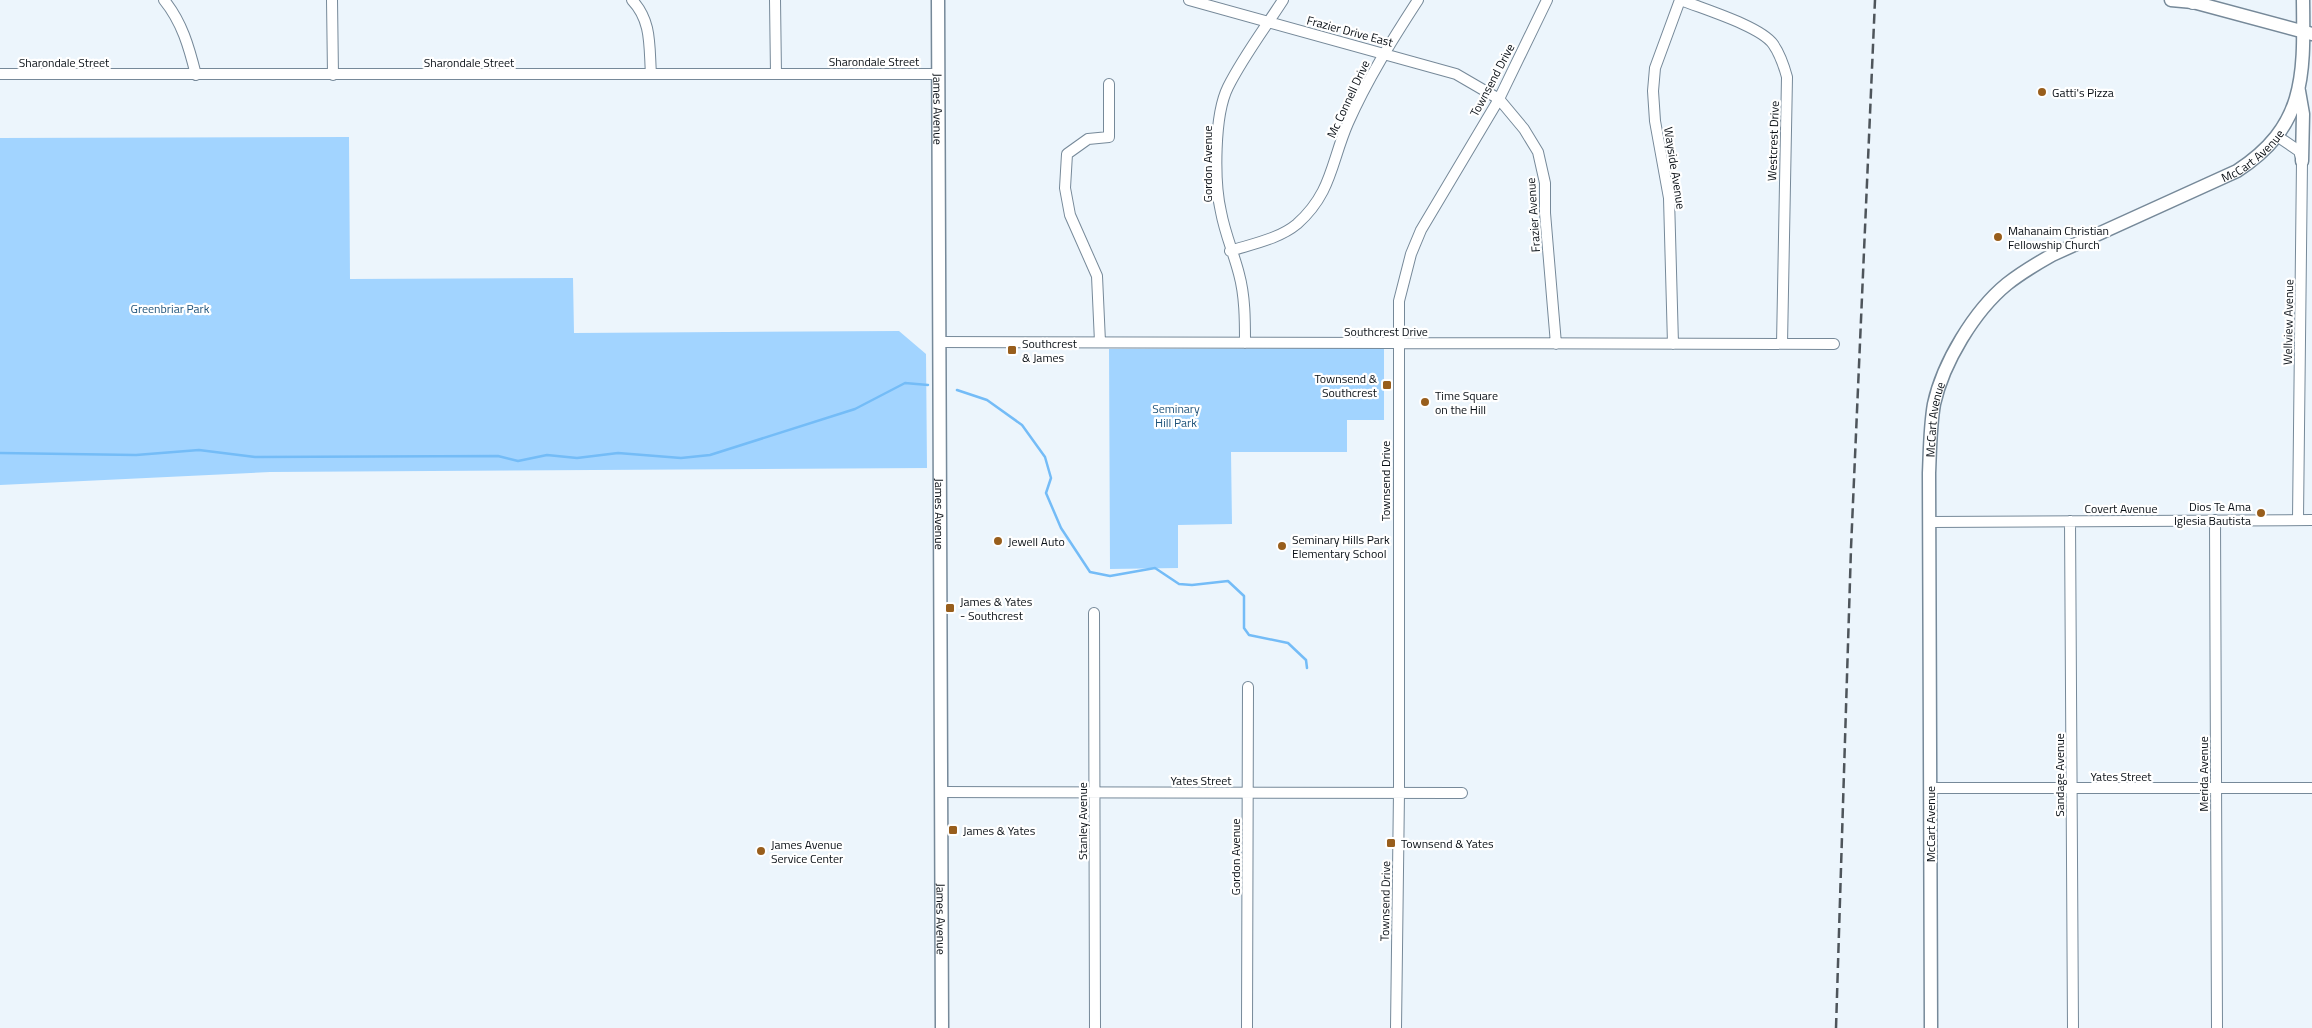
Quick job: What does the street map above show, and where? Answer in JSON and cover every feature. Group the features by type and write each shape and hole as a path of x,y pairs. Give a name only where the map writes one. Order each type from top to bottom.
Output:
{"main road":[{"name":"James Avenue","path":"938,0 942,1028"},
{"path":"2171,0 2192,1 2308,33"},
{"name":"McCart Avenue","path":"1930,1028 1930,448 1934,404 1952,356 1970,325 1989,300 2010,282 2052,255 2237,171 2258,158 2288,121 2300,84 2308,33 2303,13 2303,0"},
{"path":"2302,161 2303,114 2300,84 2307,65 2312,61"}],"street":[{"path":"164,0 181,26 196,75"},
{"path":"332,0 334,75"},
{"path":"632,0 641,10 647,24 651,74"},
{"path":"775,0 776,74"},
{"name":"Frazier Drive East","path":"1189,0 1456,74 1498,99"},
{"name":"Gordon Avenue","path":"1246,343 1245,318 1239,274 1230,251 1220,210 1217,172 1218,124 1227,88 1283,0"},
{"name":"Mc Connell Drive","path":"1230,251 1270,239 1296,224 1314,205 1327,186 1348,124 1384,53 1418,0"},
{"name":"Townsend Drive","path":"1396,1028 1399,792 1399,301 1411,254 1421,230 1498,99 1547,0"},
{"name":"Wayside Avenue","path":"1673,344 1669,198 1655,121 1653,90 1655,68 1680,0"},
{"name":"Westcrest Drive","path":"1680,0 1758,32 1772,43 1781,57 1787,77 1782,344"},
{"name":"Sharondale Street","path":"0,74 938,74"},
{"path":"1100,342 1096,276 1070,215 1065,188 1068,154 1088,139 1109,137 1109,84"},
{"name":"Frazier Avenue","path":"1498,99 1524,129 1538,152 1545,183 1545,213 1556,344"},
{"path":"2277,136 2298,151 2302,161"},
{"name":"Wellview Avenue","path":"2298,519 2302,161"},
{"name":"Southcrest Drive","path":"939,342 1834,344"},
{"name":"Merida Avenue","path":"2215,520 2217,1028"},
{"name":"Covert Avenue","path":"1930,522 2312,520"},
{"name":"Sandage Avenue","path":"2070,521 2073,1028"},
{"name":"Stanley Avenue","path":"1094,614 1095,1028"},
{"name":"Gordon Avenue","path":"1247,1028 1248,687"},
{"name":"Yates Street","path":"1930,788 2312,788"},
{"name":"Yates Street","path":"941,792 1462,793"}],"green space":[{"name":"Greenbriar Park","path":"349,137 350,279 573,278 574,333 899,331 926,354 927,468 270,472 0,485 0,138"},
{"name":"Seminary Hill Park","path":"1384,348 1384,420 1347,420 1347,452 1231,452 1232,524 1178,525 1178,568 1110,569 1109,349"}],"waterway":[{"path":"0,453 136,455 199,450 255,457 498,456 518,461 547,455 577,458 618,453 681,458 710,455 855,409 905,383 928,385"},
{"path":"957,390 987,400 1022,425 1045,457 1051,478 1046,493 1061,528 1090,572 1110,576 1155,568 1179,584 1192,585 1228,581 1244,596 1244,628 1249,635 1288,643 1306,660 1307,668"}],"railway":[{"path":"1836,1028 1851,548 1875,0"}],"place":[{"name":"Gatti's Pizza","path":"2042,92"},
{"name":"Mahanaim Christian Fellowship Church","path":"1998,237"},
{"name":"Southcrest & James","path":"1012,350"},
{"name":"Townsend & Southcrest","path":"1387,385"},
{"name":"Time Square on the Hill","path":"1425,402"},
{"name":"Dios Te Ama Iglesia Bautista","path":"2261,513"},
{"name":"Jewell Auto","path":"998,541"},
{"name":"Seminary Hills Park Elementary School","path":"1282,546"},
{"name":"James & Yates - Southcrest","path":"950,608"},
{"name":"James & Yates","path":"953,830"},
{"name":"Townsend & Yates","path":"1391,843"},
{"name":"James Avenue Service Center","path":"761,851"}]}
